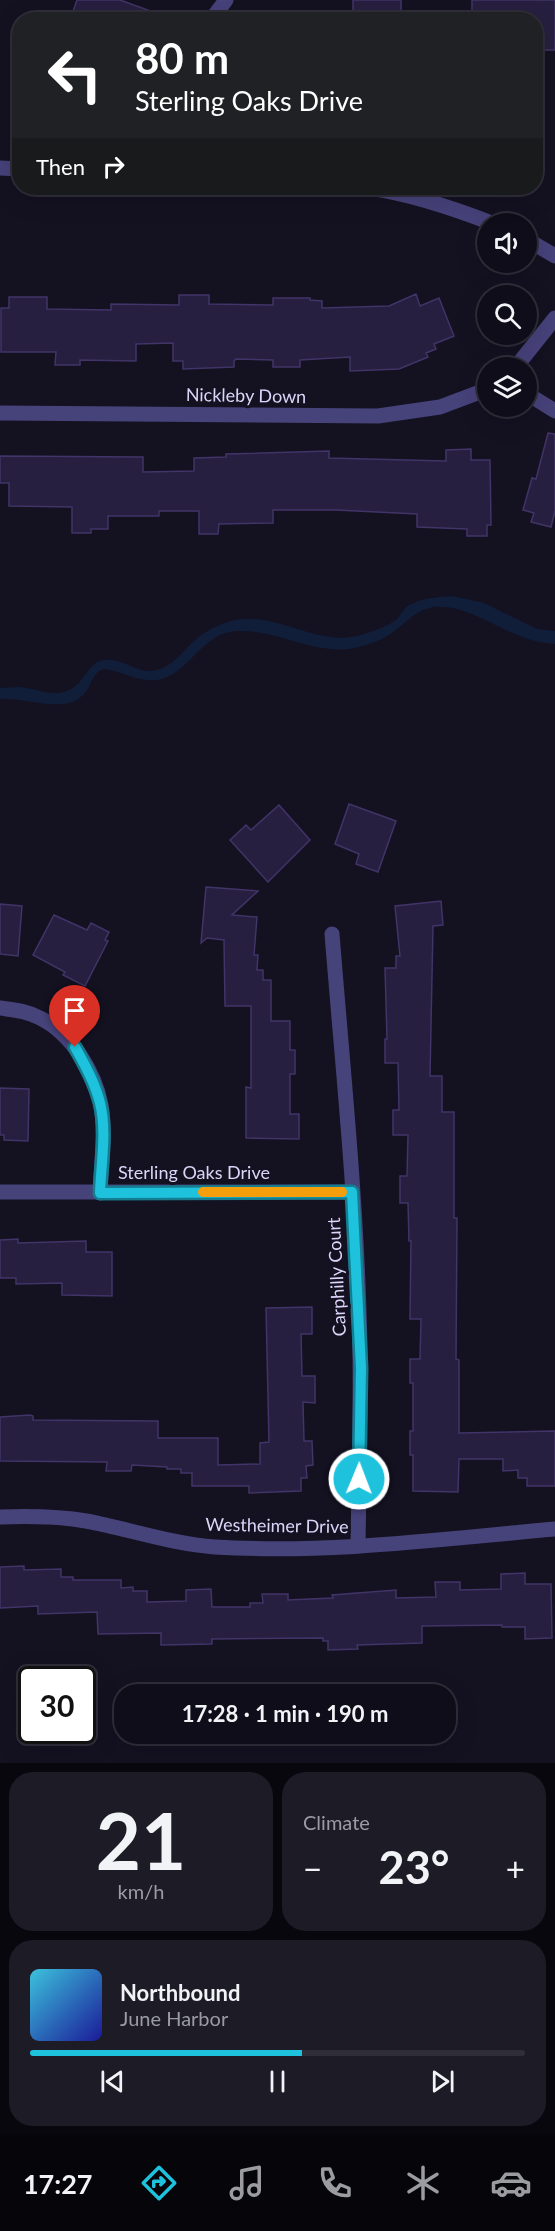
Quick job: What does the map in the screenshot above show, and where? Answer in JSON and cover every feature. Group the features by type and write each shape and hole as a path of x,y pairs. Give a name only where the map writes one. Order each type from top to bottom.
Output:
{"street":[{"path":"407,195 452,207 477,217"},
{"path":"537,246 555,256"},
{"path":"524,357 555,318"},
{"name":"Nickleby Down","path":"0,413 378,416 426,411 477,394"},
{"path":"537,400 555,411"},
{"name":"Carphilly Court","path":"332,934 352,1192 361,1368 358,1546"},
{"path":"0,1008 20,1010 41,1018 75,1047 88,1070 101,1106 103,1127 100,1193"},
{"name":"Sterling Oaks Drive","path":"0,1192 352,1192"},
{"name":"Westheimer Drive","path":"0,1517 39,1516 83,1520 212,1546 318,1548 555,1529"}],"water":[{"path":"453,596 484,603 537,629 555,631 555,644 525,638 466,612 434,607 418,613 376,642 359,647 325,648 252,631 237,631 214,638 178,670 157,680 143,679 104,669 96,674 83,695 70,703 51,704 0,699 0,688 18,687 51,693 64,692 76,686 94,664 104,660 117,661 150,671 163,668 206,632 232,621 245,619 275,622 319,635 349,637 382,628 397,619 407,606 419,601"}],"building":[{"path":"77,0 120,0 153,12 73,12"},
{"path":"353,0 401,0 401,12 353,12"},
{"path":"472,0 555,0 555,50 543,50 543,12 472,12"},
{"path":"416,294 420,306 439,298 454,336 434,344 436,349 426,353 428,357 399,369 350,371 350,357 300,360 300,367 273,367 273,360 236,359 234,367 183,369 183,361 173,361 173,343 136,344 136,361 80,360 80,365 55,365 56,352 1,352 1,308 9,308 9,297 47,297 47,309 111,310 111,304 179,305 179,295 209,295 209,304 273,305 273,298 310,298 310,300 322,301 322,308 389,306"},
{"path":"548,433 555,434 555,511 551,527 531,522 534,513 523,510 532,478 536,479"},
{"path":"471,449 471,460 490,460 491,525 487,525 487,536 467,536 467,529 417,527 417,514 336,510 273,510 273,523 219,524 218,534 199,534 199,511 159,511 159,516 108,516 108,529 91,529 91,533 72,533 72,507 9,506 9,483 0,483 0,456 143,457 143,472 194,471 194,458 226,457 226,454 329,451 329,458 446,461 446,450"},
{"path":"349,804 396,821 378,872 356,864 359,854 335,844"},
{"path":"279,805 310,840 268,882 230,840 246,825 251,830"},
{"path":"206,887 258,891 232,915 257,917 254,955 258,955 257,970 263,970 263,980 271,980 271,1021 290,1021 290,1050 295,1050 295,1074 290,1074 290,1114 299,1114 299,1139 246,1138 246,1087 251,1088 251,1006 225,1006 224,940 207,938 201,943"},
{"path":"441,901 443,925 433,926 430,1076 442,1076 442,1112 454,1112 454,1218 457,1218 456,1359 459,1360 459,1433 555,1431 555,1486 527,1486 527,1478 518,1478 518,1470 503,1471 503,1459 459,1459 458,1492 413,1491 410,1431 413,1431 413,1383 410,1383 410,1359 420,1359 421,1319 410,1319 411,1241 409,1241 408,1203 400,1203 400,1176 407,1176 408,1135 393,1135 393,1110 399,1110 398,1063 385,1063 385,1039 387,1039 385,968 396,968 396,956 400,956 395,906"},
{"path":"0,904 22,906 18,956 0,954"},
{"path":"54,915 87,930 91,923 109,932 105,940 108,941 85,986 63,975 65,972 33,955"},
{"path":"0,1088 29,1089 28,1141 4,1140 4,1135 0,1135"},
{"path":"18,1239 18,1243 86,1241 86,1252 112,1252 112,1296 62,1295 62,1283 16,1284 16,1278 0,1278 0,1240"},
{"path":"312,1307 312,1334 301,1334 302,1376 315,1376 315,1403 303,1402 304,1441 312,1441 313,1465 306,1466 307,1478 301,1478 301,1491 249,1493 249,1486 192,1486 192,1473 181,1473 181,1469 167,1469 167,1467 132,1465 131,1471 106,1471 107,1462 0,1461 0,1417 30,1415 33,1416 33,1420 158,1421 158,1438 218,1438 218,1465 260,1464 260,1443 269,1442 266,1308"},
{"path":"24,1566 24,1570 61,1569 61,1577 73,1577 73,1580 121,1580 121,1588 133,1587 133,1591 147,1591 147,1602 186,1601 186,1590 211,1589 212,1607 250,1607 250,1603 263,1603 262,1594 288,1594 288,1600 333,1598 332,1595 396,1590 396,1598 436,1597 435,1582 460,1582 460,1590 501,1589 501,1574 525,1573 525,1584 551,1584 552,1638 525,1639 525,1627 422,1626 422,1643 357,1645 358,1649 328,1650 328,1641 323,1641 323,1638 212,1639 212,1644 161,1645 161,1633 98,1634 97,1612 38,1614 38,1606 0,1608 0,1567"}],"slow traffic":[{"path":"203,1192 342,1192"}],"route":[{"path":"75,1047 96,1087 101,1106 103,1127 100,1193 352,1192 361,1368 359,1479"}]}
